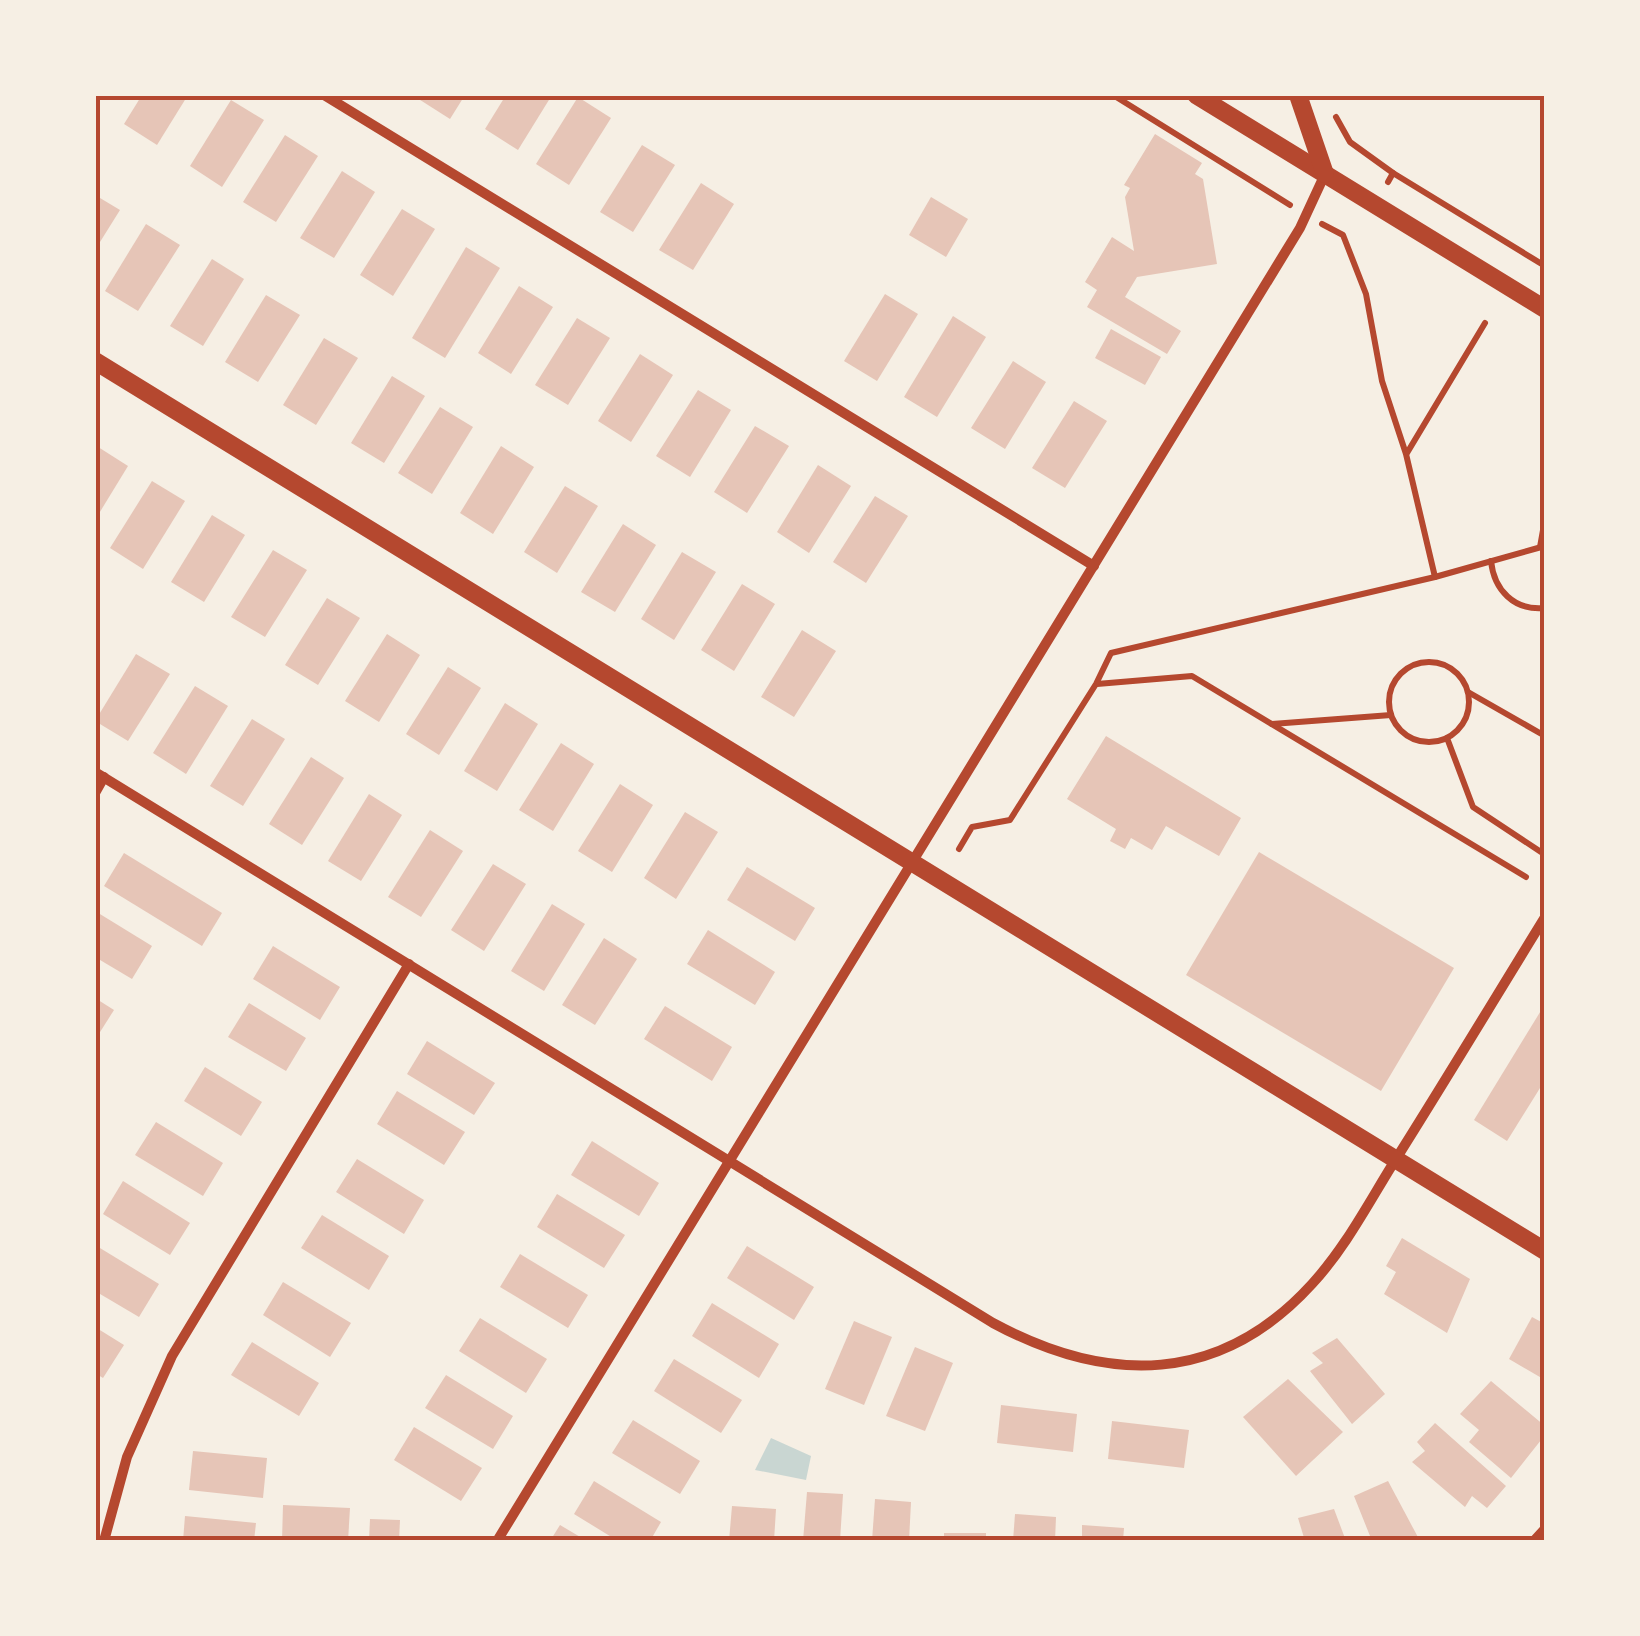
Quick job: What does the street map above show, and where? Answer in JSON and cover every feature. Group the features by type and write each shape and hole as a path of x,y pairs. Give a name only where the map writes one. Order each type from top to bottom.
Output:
{"street":[{"path":"324,95 1094,566"},
{"path":"1196,95 1545,310"},
{"path":"498,1541 1308,216 1325,174 1298,96"},
{"path":"95,361 1545,1251"},
{"path":"95,793 100,775 1028,1342 1100,1363 1152,1366 1202,1358 1261,1330 1286,1310 1338,1252 1545,916"},
{"path":"104,1541 127,1457 172,1356 409,964"},
{"path":"1534,1541 1545,1529"}],"path":[{"path":"1114,95 1226,164"},
{"path":"1298,96 1328,103 1350,142 1393,173 1545,266"},
{"path":"1373,204 1393,173"},
{"path":"1366,294 1382,381 1406,454 1435,577"},
{"path":"1406,454 1485,323"},
{"path":"959,849 972,827 1010,820 1096,684 1111,653 1435,577 1543,547 1545,519"},
{"path":"1491,561 1496,584 1506,597 1520,605 1545,608"},
{"path":"1422,662 1449,668 1459,675 1467,692 1464,721 1447,738 1421,741 1408,736 1391,715 1388,700 1399,676 1422,662"},
{"path":"1096,684 1192,676 1526,876"},
{"path":"1467,692 1545,736"},
{"path":"1271,724 1391,715"},
{"path":"1447,738 1473,807 1541,852"}],"shaded area":[{"path":"771,1438 811,1456 806,1480 755,1470"}],"building":[{"path":"142,95 188,95 157,145 124,124"},
{"path":"465,95 450,119 417,98"},
{"path":"506,95 552,95 518,150 485,129"},
{"path":"578,97 611,118 569,185 536,164"},
{"path":"231,100 264,120 222,187 190,166"},
{"path":"1155,134 1202,163 1195,174 1203,179 1217,264 1137,277 1125,297 1181,331 1167,354 1087,307 1097,290 1085,282 1112,237 1134,251 1125,197 1130,188 1124,185"},
{"path":"285,135 318,156 276,222 243,202"},
{"path":"642,145 675,165 633,232 600,212"},
{"path":"342,171 375,192 334,258 300,238"},
{"path":"701,183 734,204 693,270 659,250"},
{"path":"95,195 120,210 95,250"},
{"path":"931,197 968,219 946,257 909,235"},
{"path":"402,209 435,229 393,296 360,275"},
{"path":"146,224 180,245 138,311 105,291"},
{"path":"466,247 500,268 445,358 412,338"},
{"path":"212,259 244,279 203,346 170,326"},
{"path":"519,286 553,307 511,374 478,353"},
{"path":"885,294 918,314 877,381 844,361"},
{"path":"266,295 300,315 258,382 225,362"},
{"path":"953,316 986,337 937,417 904,397"},
{"path":"577,318 610,338 568,405 535,385"},
{"path":"1111,329 1161,357 1145,385 1095,358"},
{"path":"324,338 358,358 316,425 283,405"},
{"path":"640,354 673,375 631,442 598,421"},
{"path":"1013,361 1046,382 1005,449 971,428"},
{"path":"392,376 425,396 384,463 351,443"},
{"path":"698,390 731,410 690,477 656,456"},
{"path":"1074,401 1107,421 1065,488 1032,468"},
{"path":"440,407 473,427 432,494 398,473"},
{"path":"755,426 789,446 747,513 714,492"},
{"path":"95,445 128,466 95,520"},
{"path":"501,446 534,467 493,534 460,513"},
{"path":"818,465 851,486 809,553 777,532"},
{"path":"152,481 185,501 143,569 110,548"},
{"path":"565,486 598,506 557,573 524,552"},
{"path":"875,496 908,516 866,583 833,562"},
{"path":"212,515 245,535 204,602 171,582"},
{"path":"623,524 656,545 615,612 581,592"},
{"path":"273,550 307,570 265,637 231,617"},
{"path":"682,552 716,572 674,640 641,619"},
{"path":"742,584 775,604 734,671 701,650"},
{"path":"327,598 360,618 318,685 285,665"},
{"path":"802,630 836,651 794,717 761,697"},
{"path":"387,634 420,655 379,722 345,701"},
{"path":"136,654 170,674 128,741 95,721"},
{"path":"448,667 481,688 439,755 406,734"},
{"path":"195,686 228,706 186,774 153,753"},
{"path":"505,703 538,724 497,791 464,771"},
{"path":"252,719 285,739 243,806 210,786"},
{"path":"1106,736 1241,818 1219,856 1166,826 1152,850 1131,838 1125,849 1110,841 1116,829 1067,799"},
{"path":"561,743 594,764 553,831 519,810"},
{"path":"311,757 344,778 302,845 269,824"},
{"path":"620,784 653,805 612,872 578,851"},
{"path":"369,794 402,815 361,881 328,861"},
{"path":"685,812 718,832 676,899 644,878"},
{"path":"430,830 463,851 421,917 388,897"},
{"path":"1259,852 1454,968 1381,1091 1186,975"},
{"path":"124,853 222,913 202,946 104,886"},
{"path":"493,864 526,884 484,951 451,930"},
{"path":"747,867 815,908 795,941 727,900"},
{"path":"552,904 585,924 544,991 511,971"},
{"path":"95,911 152,946 132,979 95,957"},
{"path":"708,930 775,972 755,1005 687,964"},
{"path":"604,938 637,959 595,1025 562,1005"},
{"path":"273,946 340,987 320,1020 253,979"},
{"path":"95,998 114,1010 95,1040"},
{"path":"249,1003 306,1038 286,1071 228,1037"},
{"path":"1545,1004 1545,1080 1507,1141 1474,1120"},
{"path":"665,1006 732,1047 712,1081 644,1039"},
{"path":"427,1041 495,1083 474,1115 407,1074"},
{"path":"205,1067 262,1102 241,1136 184,1101"},
{"path":"397,1091 465,1132 444,1165 377,1124"},
{"path":"156,1122 223,1163 203,1196 135,1155"},
{"path":"592,1141 659,1183 639,1216 571,1175"},
{"path":"357,1159 424,1200 404,1234 336,1192"},
{"path":"123,1181 190,1223 170,1255 103,1214"},
{"path":"557,1194 625,1235 604,1268 537,1227"},
{"path":"322,1215 389,1256 369,1290 301,1248"},
{"path":"1402,1238 1470,1279 1447,1333 1384,1294 1396,1272 1386,1266"},
{"path":"95,1245 159,1284 139,1317 95,1291"},
{"path":"747,1246 814,1287 794,1320 727,1278"},
{"path":"520,1254 588,1295 568,1328 500,1287"},
{"path":"283,1282 351,1323 330,1357 263,1315"},
{"path":"712,1303 779,1344 759,1378 692,1336"},
{"path":"1532,1317 1545,1324 1545,1380 1509,1359"},
{"path":"480,1318 547,1359 526,1393 459,1351"},
{"path":"854,1321 892,1337 864,1405 825,1389"},
{"path":"95,1327 124,1345 103,1378 95,1373"},
{"path":"1337,1338 1385,1394 1352,1424 1310,1371 1323,1363 1312,1353"},
{"path":"252,1342 319,1383 299,1416 231,1375"},
{"path":"915,1347 953,1363 925,1431 886,1416"},
{"path":"674,1359 742,1400 721,1433 654,1391"},
{"path":"446,1375 513,1416 493,1449 425,1408"},
{"path":"1288,1379 1343,1432 1296,1476 1243,1417"},
{"path":"1491,1381 1545,1426 1545,1435 1511,1478 1469,1442 1479,1430 1460,1414"},
{"path":"1001,1405 1077,1414 1073,1452 997,1443"},
{"path":"633,1420 700,1461 680,1494 612,1453"},
{"path":"1112,1421 1189,1430 1184,1468 1108,1459"},
{"path":"1435,1423 1506,1486 1487,1508 1472,1496 1465,1507 1412,1462 1425,1451 1417,1442"},
{"path":"414,1427 482,1468 461,1501 394,1460"},
{"path":"193,1451 267,1458 263,1498 189,1490"},
{"path":"594,1481 661,1522 650,1541 618,1541 574,1514"},
{"path":"1388,1481 1420,1541 1372,1541 1354,1496"},
{"path":"807,1492 843,1494 840,1541 803,1541"},
{"path":"875,1499 911,1502 909,1541 872,1541"},
{"path":"283,1505 350,1508 348,1541 282,1541"},
{"path":"732,1506 776,1509 774,1541 729,1541"},
{"path":"1334,1509 1346,1541 1305,1541 1298,1518"},
{"path":"1015,1514 1056,1517 1055,1541 1013,1541"},
{"path":"185,1516 256,1523 254,1541 183,1541"},
{"path":"370,1519 400,1520 399,1541 369,1541"},
{"path":"560,1525 587,1541 550,1541"},
{"path":"1082,1525 1124,1528 1123,1541 1082,1541"},
{"path":"944,1533 986,1533 986,1541 944,1541"}]}
